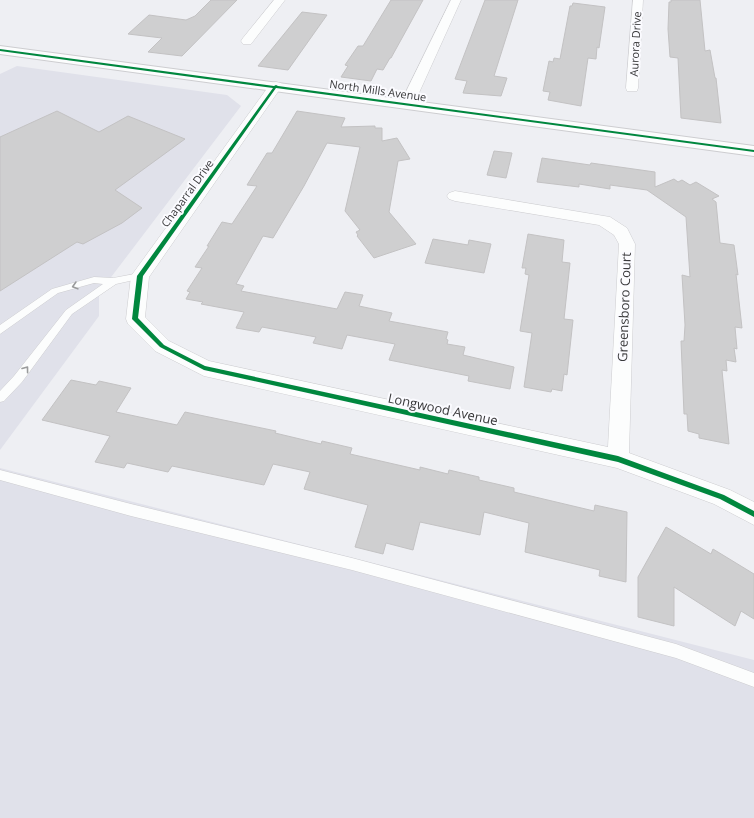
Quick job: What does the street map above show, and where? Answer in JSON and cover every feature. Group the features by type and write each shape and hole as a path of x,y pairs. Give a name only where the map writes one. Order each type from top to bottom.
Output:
{"main road":[{"name":"North Mills Avenue","path":"0,50 754,151"}],"street":[{"path":"247,41 280,0"},
{"path":"407,104 456,0"},
{"name":"Aurora Drive","path":"632,88 638,0"},
{"name":"Chaparral Drive","path":"140,276 276,86"},
{"name":"Greensboro Court","path":"455,196 604,220 622,232 627,244 618,459"},
{"name":"Longwood Avenue","path":"140,276 136,319 162,346 204,368 618,459 722,497 754,514"}],"lane":[{"path":"0,330 55,291 94,280 113,280 140,276"},
{"path":"0,398 18,380 69,312 113,280"},
{"path":"0,475 131,510 352,564 676,651 754,680"}],"shaded area":[{"path":"17,66 227,95 241,106 99,293 99,316 0,450 0,74"},
{"path":"0,468 754,660 754,818 0,818"}],"building":[{"path":"211,0 237,0 182,56 148,52 162,38 128,34 149,15 186,20 195,16"},
{"path":"391,0 423,0 383,70 377,69 371,81 341,77 348,66 345,65 358,46 363,46"},
{"path":"485,0 518,0 494,76 507,78 501,96 463,93 467,81 455,79"},
{"path":"671,0 700,0 705,51 710,50 716,78 721,123 681,118 678,58 670,57 668,29 669,2 671,2"},
{"path":"573,3 605,7 596,59 588,58 581,106 548,100 550,92 543,91 549,61 553,62 554,58 560,59 570,6 572,6"},
{"path":"302,12 327,15 288,70 258,66"},
{"path":"57,111 99,132 128,116 185,139 115,190 142,208 122,223 83,244 77,242 0,291 0,137"},
{"path":"297,111 345,118 341,127 375,126 375,128 382,128 382,141 397,138 410,159 398,161 389,212 416,244 374,258 357,236 358,235 356,232 360,230 345,211 360,147 327,143 304,186 273,238 263,236 236,284 244,286 241,291 337,309 345,292 363,295 359,306 392,313 389,321 448,332 446,339 448,340 447,344 465,347 463,355 514,367 510,389 468,381 469,376 389,360 395,344 347,335 342,349 313,343 316,337 262,327 259,332 236,328 244,312 201,304 203,302 186,299 190,292 187,291 202,268 195,267 209,246 207,246 222,222 232,224 257,186 247,185 267,153 272,153"},
{"path":"494,151 512,153 506,178 487,175"},
{"path":"542,158 655,172 655,187 674,179 678,182 682,180 690,185 696,182 719,196 712,199 716,202 720,243 734,245 742,328 735,327 737,349 734,348 736,362 726,360 727,371 722,370 729,444 699,438 699,434 688,431 687,414 684,414 681,341 684,341 685,325 682,275 690,277 686,217 647,190 610,185 610,189 579,184 579,187 537,182"},
{"path":"528,234 564,240 562,262 570,263 564,319 573,320 567,375 564,374 562,391 552,389 551,392 524,387 532,333 520,331 529,275 525,274 526,268 522,268"},
{"path":"433,239 468,245 469,240 491,244 484,273 425,263"},
{"path":"71,380 96,385 99,381 131,388 116,412 177,425 185,412 276,431 275,433 321,444 322,441 352,448 350,454 420,470 420,467 448,474 449,470 479,477 479,480 514,488 514,492 594,511 595,505 627,512 626,582 599,576 600,570 525,552 529,523 484,512 480,535 420,522 413,550 386,543 383,554 355,547 368,505 304,489 310,472 273,464 264,485 172,466 168,472 127,463 124,468 95,462 110,436 42,420"},
{"path":"666,527 711,554 713,549 754,574 754,619 741,611 735,626 674,587 674,626 638,617 638,577"}],"cycle path":[{"path":"0,50 754,151"},
{"path":"276,86 140,276 135,319 162,346 204,368 618,459 722,497 754,514"}]}
